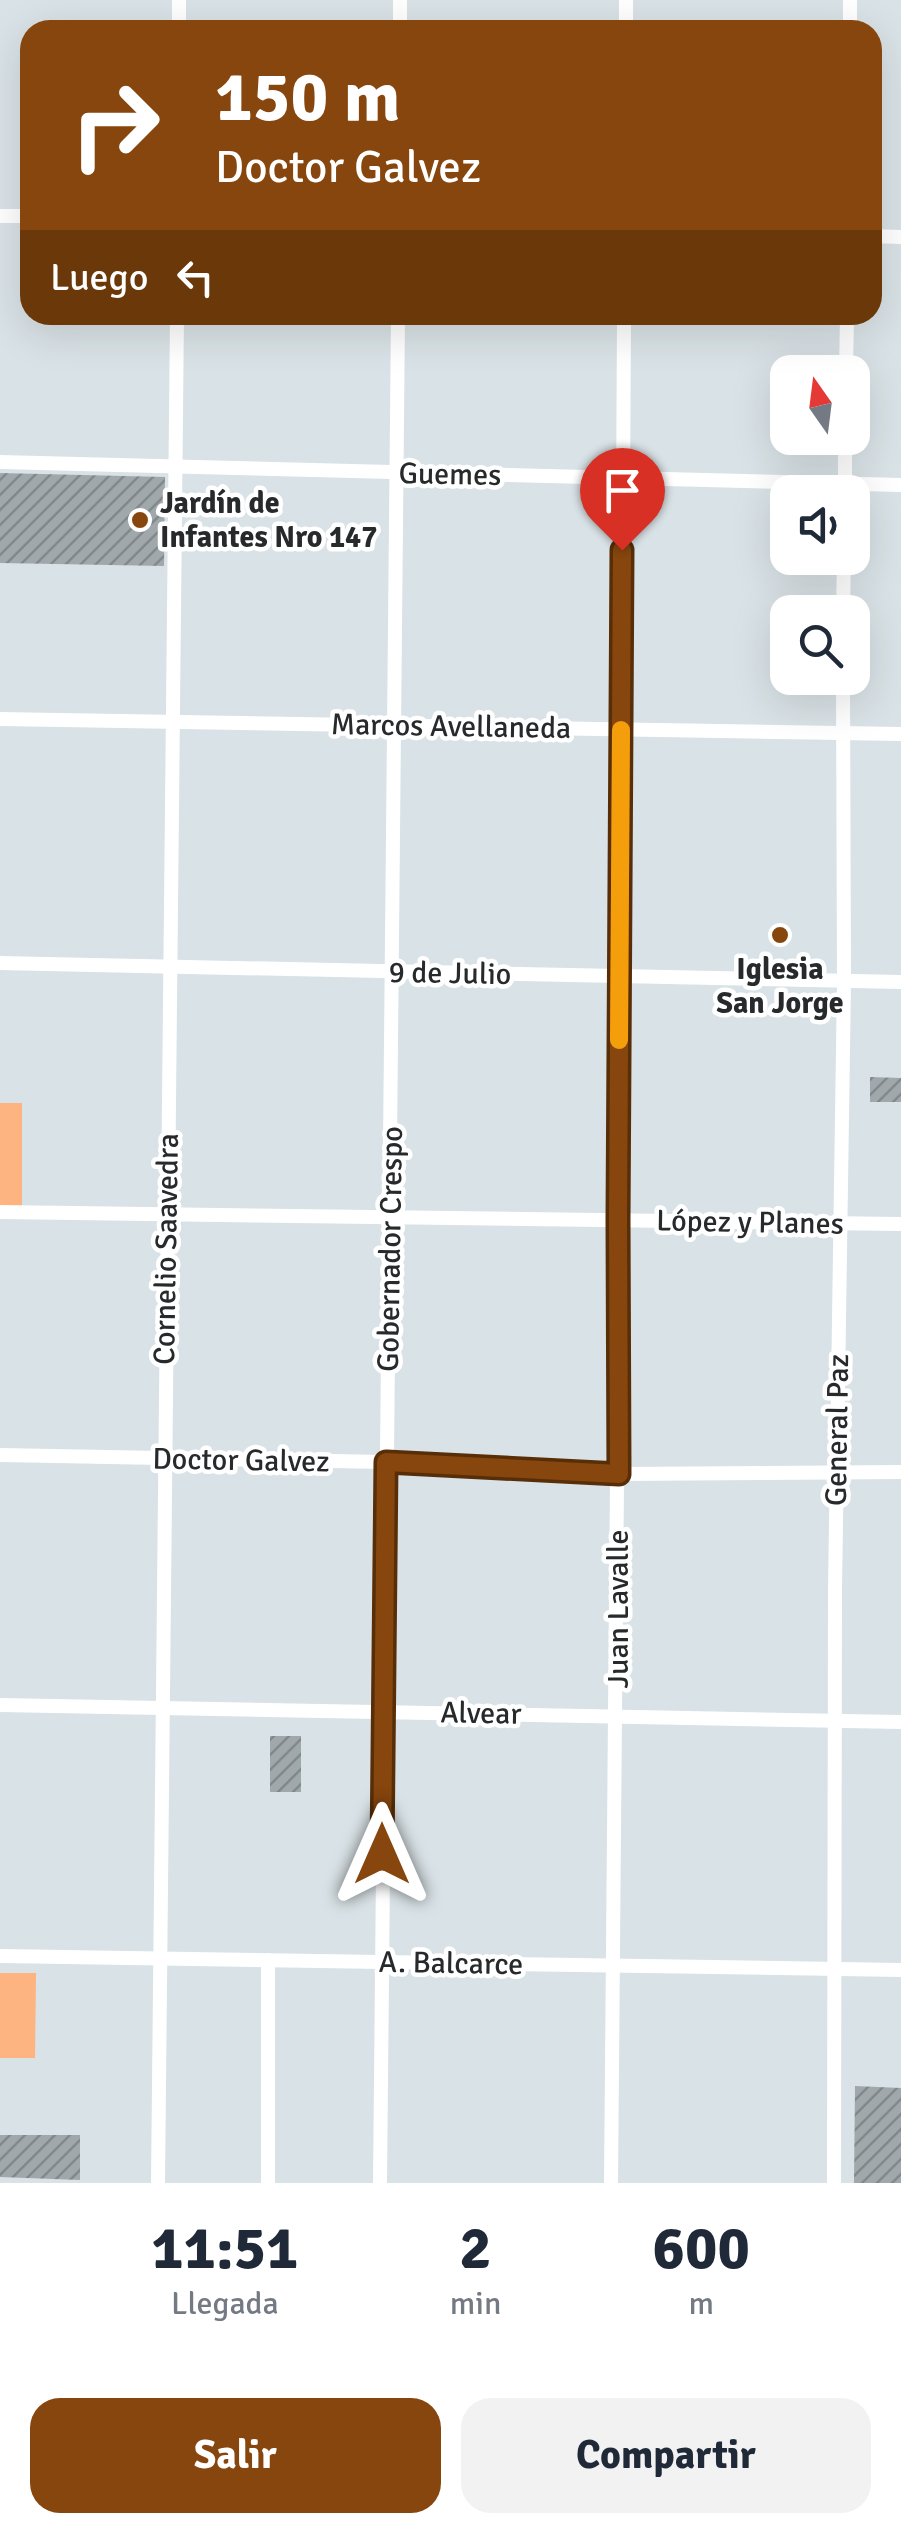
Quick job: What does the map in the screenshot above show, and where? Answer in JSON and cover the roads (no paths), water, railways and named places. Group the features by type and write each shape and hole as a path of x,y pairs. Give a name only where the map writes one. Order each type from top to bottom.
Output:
{"street":[{"name":"Cornelio Saavedra","path":"158,2183 177,325"},
{"name":"Gobernador Crespo","path":"380,2183 398,325"},
{"name":"Juan Lavalle","path":"611,2183 619,1474 624,325"},
{"path":"846,325 846,355"},
{"name":"Guemes","path":"0,462 770,485"},
{"name":"Guemes","path":"870,486 901,484"},
{"name":"General Paz","path":"834,2183 844,982 842,695"},
{"name":"Marcos Avellaneda","path":"0,719 901,734"},
{"name":"9 de Julio","path":"0,963 901,982"},
{"name":"López y Planes","path":"0,1212 901,1224"},
{"name":"Doctor Galvez","path":"0,1455 386,1462 619,1474 901,1472"},
{"name":"Alvear","path":"0,1704 901,1722"},
{"name":"A. Balcarce","path":"0,1956 901,1970"},
{"path":"268,1960 268,2183"}],"place":[{"name":"Jardín de Infantes Nro 147","path":"140,520"},
{"name":"Iglesia San Jorge","path":"780,935"}]}
